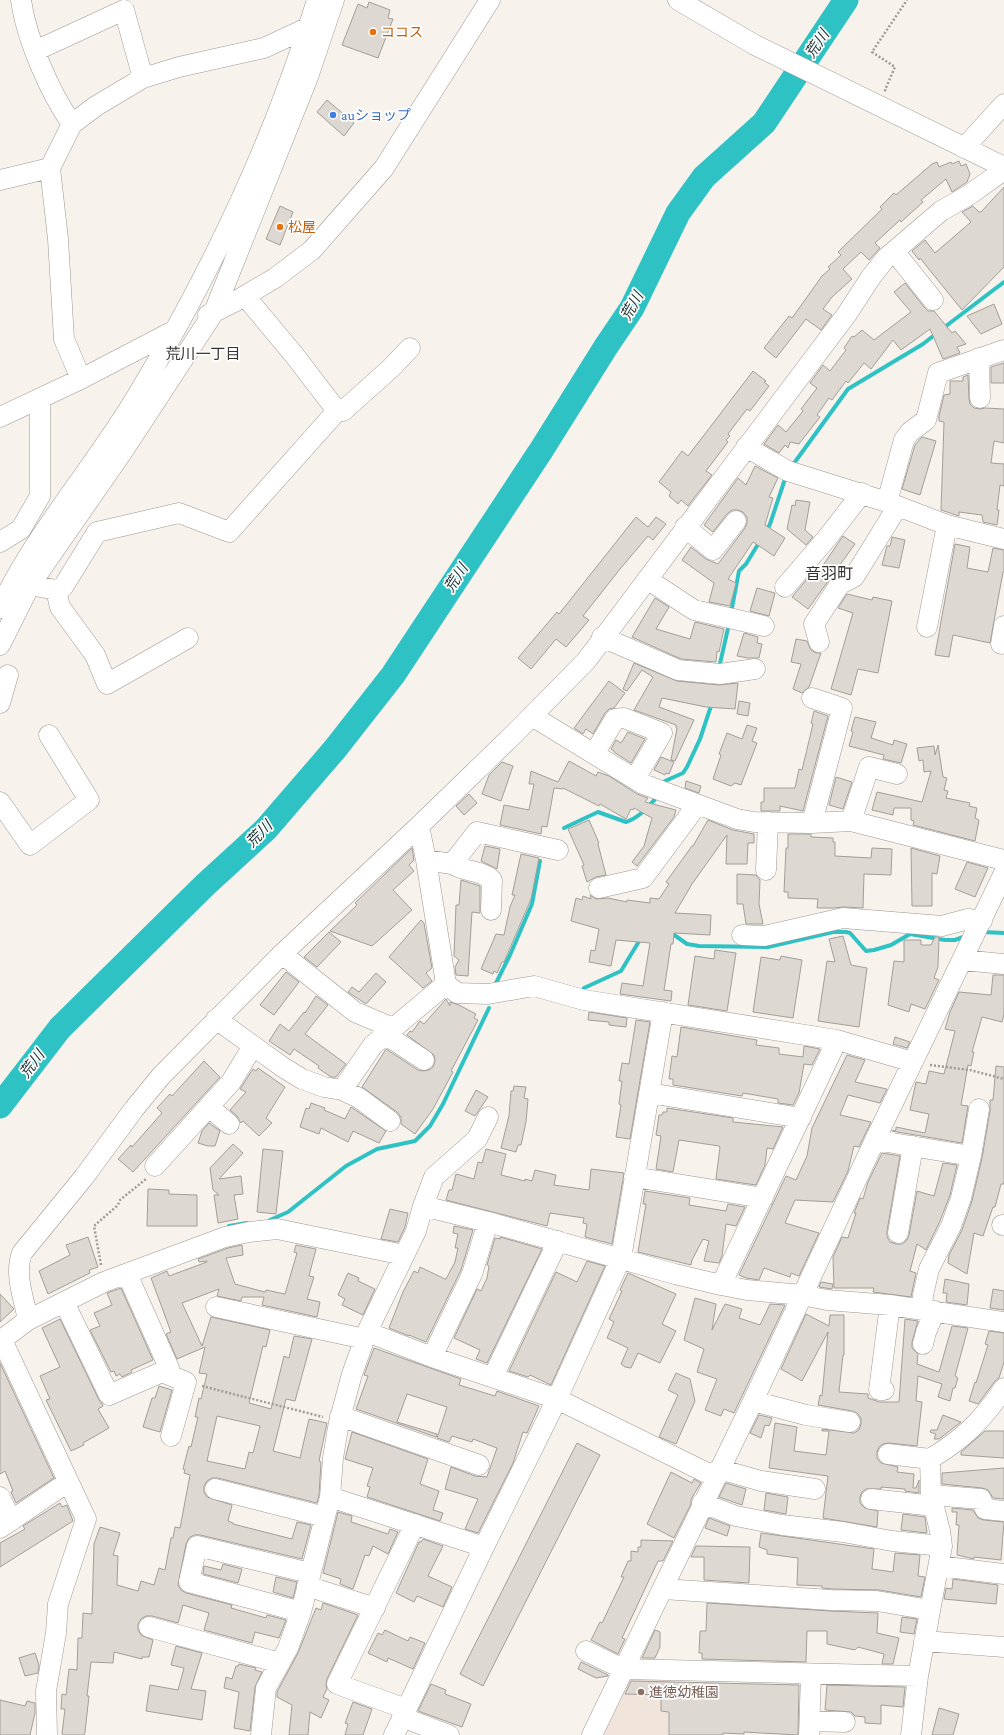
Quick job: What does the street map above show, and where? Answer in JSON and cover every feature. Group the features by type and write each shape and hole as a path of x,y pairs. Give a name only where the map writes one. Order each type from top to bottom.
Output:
{"street":[{"path":"21,0 23,14 35,51 63,111 72,124"},
{"path":"0,608 40,538 136,398 175,330 226,234 294,74 317,0"},
{"path":"0,645 30,585 123,451 214,312 308,77 334,0"},
{"path":"0,417 81,379 175,330 245,296 275,278 312,250 384,168 490,0"},
{"path":"28,1320 18,1272 18,1263 22,1253 84,1177 134,1109 161,1076 282,954 419,826 586,661 602,637 847,314 871,277 894,251 941,211 969,196 1004,169 755,45 687,4"},
{"path":"35,51 124,10 143,78"},
{"path":"81,379 64,339 58,238 50,168 72,124 96,106 143,78 178,67 264,48 309,28"},
{"path":"962,147 1004,104"},
{"path":"0,180 50,168"},
{"path":"894,251 933,300"},
{"path":"245,296 295,356 337,411"},
{"path":"30,585 56,590 63,587 97,532 179,513 230,532 337,411 342,411 391,368 410,348"},
{"path":"819,642 814,624 840,584 854,577 893,504 904,440 910,432 926,420 938,373 1004,350"},
{"path":"979,358 980,398"},
{"path":"0,542 21,529 40,496 40,399"},
{"path":"746,447 788,471 862,493 947,524 1004,539"},
{"path":"785,587 827,538 862,493"},
{"path":"685,527 713,550 736,521"},
{"path":"927,627 947,524"},
{"path":"23,526 40,538"},
{"path":"647,579 694,610 764,626"},
{"path":"56,590 60,607 95,655 107,684 188,638"},
{"path":"602,637 678,670 720,674 755,669"},
{"path":"0,703 8,675"},
{"path":"812,698 842,708 812,823"},
{"path":"532,716 643,784 737,819 754,822 812,823 851,821 1004,860"},
{"path":"594,754 615,719 624,718 662,733 635,779"},
{"path":"0,802 30,845 89,800 49,735"},
{"path":"851,821 869,767 897,774"},
{"path":"599,888 643,878 697,805"},
{"path":"766,870 768,822"},
{"path":"419,826 446,984 457,993 488,994 534,986 584,1000 837,1040 913,1062"},
{"path":"452,864 477,832 558,850"},
{"path":"426,860 452,864 459,868 488,876 492,880 491,910"},
{"path":"592,1735 663,1589 702,1503 753,1401 875,1140 1004,873"},
{"path":"742,935 764,936 843,918 942,926 968,919 978,929"},
{"path":"282,954 354,1012 389,1031 424,1060"},
{"path":"962,960 1004,964"},
{"path":"342,1090 373,1045 446,984"},
{"path":"394,1735 557,1399 621,1258 663,1012"},
{"path":"216,1019 284,1068 302,1079 324,1087 342,1090 359,1098 390,1120"},
{"path":"721,1285 837,1040"},
{"path":"155,1166 231,1082 253,1046"},
{"path":"649,1093 801,1118"},
{"path":"209,1107 229,1124"},
{"path":"923,1344 929,1310 923,1295 929,1269 951,1226 961,1198 979,1109"},
{"path":"261,1735 266,1688 288,1648 301,1612 330,1497 333,1458 340,1419 352,1374 366,1335 416,1231 423,1206 434,1177 477,1139 488,1118"},
{"path":"875,1140 970,1156"},
{"path":"898,1233 913,1146"},
{"path":"634,1177 763,1198"},
{"path":"423,1206 721,1285 747,1290 802,1295 827,1300 929,1310 1004,1322"},
{"path":"432,1357 472,1274 488,1222"},
{"path":"46,1735 46,1691 56,1633 58,1604 86,1519 1,1341 28,1320 104,1282 225,1237 277,1229 404,1255"},
{"path":"493,1377 558,1242"},
{"path":"64,1302 109,1395 162,1372 169,1368 127,1274"},
{"path":"884,1390 880,1390 890,1305"},
{"path":"216,1307 366,1335 557,1399 717,1473 761,1482 815,1489"},
{"path":"162,1372 186,1382 171,1436"},
{"path":"888,1454 930,1459 951,1446 973,1428 1004,1388"},
{"path":"753,1401 806,1415 850,1422"},
{"path":"340,1419 479,1465"},
{"path":"911,1735 918,1676 942,1546 933,1500 930,1459"},
{"path":"0,1497 6,1524 68,1482"},
{"path":"215,1489 325,1517"},
{"path":"330,1497 484,1547"},
{"path":"871,1498 933,1500 981,1498 985,1509 1004,1511"},
{"path":"702,1503 736,1516 782,1525 843,1532 892,1541 942,1546"},
{"path":"416,1524 337,1684 404,1713 440,1733"},
{"path":"301,1612 189,1582 196,1546 308,1580 375,1608"},
{"path":"939,1566 1004,1574"},
{"path":"663,1589 832,1600 877,1601 930,1610"},
{"path":"149,1627 280,1663"},
{"path":"924,1641 1004,1647"},
{"path":"586,1651 624,1669 918,1676"},
{"path":"811,1674 809,1728 845,1722"}],"path":[{"path":"891,94 885,90 895,67 872,52 907,0"},
{"path":"913,1062 970,1070 1004,1079"},
{"path":"104,1282 94,1226 118,1205 120,1200 154,1173 155,1166"},
{"path":"186,1382 340,1419"}],"shaded area":[{"name":"進徳幼稚園","path":"623,1669 671,1670 669,1714 696,1735 592,1735"}],"building":[{"path":"369,2 390,10 388,18 393,19 378,58 342,45 358,4 367,8"},
{"path":"327,100 354,123 344,136 317,112"},
{"path":"959,161 961,166 966,164 970,174 967,182 952,192 946,179 921,200 923,202 901,222 900,220 875,243 880,248 869,260 861,252 843,269 852,279 832,297 823,309 832,315 821,330 806,319 776,358 764,348 789,316 792,318 822,276 830,269 828,267 841,255 838,252 882,209 880,207 894,193 896,195 932,164 937,162 939,167 951,162 952,164"},
{"path":"1004,187 1004,267 962,310 920,258 919,260 912,251 925,240 935,253 971,222 962,212 973,206 981,212"},
{"path":"280,206 293,212 280,245 266,239"},
{"path":"905,283 928,311 934,311 952,333 955,331 966,344 957,347 960,353 943,359 930,329 901,350 893,340 871,369 864,363 848,383 846,381 832,400 829,398 817,415 820,417 799,444 790,442 788,448 785,445 779,453 764,444 778,425 786,432 803,411 801,409 817,388 810,383 823,365 830,371 846,350 844,348 852,336 854,337 862,330 874,340 911,312 894,292"},
{"path":"994,304 1002,324 981,334 967,316"},
{"path":"1004,363 1004,383 991,383 991,367"},
{"path":"753,371 766,381 764,382 769,386 750,411 747,409 728,434 730,436 726,440 728,442 706,471 712,475 688,506 681,500 678,504 669,496 671,492 659,482 682,451 688,456"},
{"path":"968,375 969,399 970,404 974,408 1004,409 1004,443 994,441 991,463 1004,464 1004,486 1000,485 997,525 983,522 982,515 959,512 959,516 941,510 944,422 939,421 939,416 944,395 950,394 950,381 963,381 963,377"},
{"path":"922,437 936,441 920,495 902,489 915,445"},
{"path":"755,466 778,478 769,497 773,498 765,525 785,538 774,556 753,542 728,579 736,583 730,606 709,602 714,583 682,560 691,547 706,559 718,564 745,528 747,517 743,512 732,510 713,532 704,525 738,478 746,485"},
{"path":"796,500 810,502 805,530 813,537 806,545 787,529 792,505 795,506"},
{"path":"636,517 648,527 656,517 666,524 653,540 648,536 620,569 583,616 589,620 566,647 556,639 531,669 518,658 557,612 559,614"},
{"path":"843,536 855,544 808,609 792,597 813,572 817,574"},
{"path":"892,537 905,540 899,568 882,565 887,546 890,546"},
{"path":"955,544 970,547 967,568 988,572 993,548 1004,550 1004,572 990,643 953,635 949,657 935,655"},
{"path":"757,588 775,593 769,616 750,611"},
{"path":"847,594 872,600 873,597 892,601 878,673 858,669 851,695 831,689 853,613 838,608"},
{"path":"655,598 669,607 656,629 690,639 695,622 724,629 719,652 717,651 716,662 681,659 632,637"},
{"path":"744,633 758,637 757,643 762,644 759,658 737,656"},
{"path":"796,639 807,641 811,650 816,653 821,653 809,687 802,693 793,689 801,664 791,662"},
{"path":"634,663 677,681 719,685 738,683 735,709 706,707 662,698 659,707 694,720 675,761 671,760 677,728 676,725 634,710 653,677 642,670 627,691 623,689"},
{"path":"609,681 625,693 614,708 609,709 605,713 593,734 586,729 583,734 574,728"},
{"path":"739,701 750,703 748,716 737,714"},
{"path":"814,711 828,716 803,811 780,806 780,811 761,811 761,802 764,802 764,788 795,788 799,769 802,770 813,724 811,723"},
{"path":"855,717 876,722 871,738 893,745 894,740 907,744 901,763 883,759 884,755 849,746"},
{"path":"747,725 757,728 752,741 757,743 741,785 735,783 731,786 713,779 721,755 719,754 727,733 742,739"},
{"path":"628,732 645,739 631,763 611,749 616,740 621,743"},
{"path":"938,745 943,777 947,778 944,790 948,791 946,798 970,803 969,806 977,808 975,818 979,820 975,841 913,825 914,821 911,820 911,808 894,808 893,815 872,810 877,792 922,802 931,771 924,772 923,760 919,761 917,748 934,746 935,755"},
{"path":"661,757 674,762 669,774 666,773 665,775 654,770"},
{"path":"569,761 596,776 598,772 609,776 637,794 648,798 645,802 676,810 674,817 637,866 632,862 644,846 652,818 634,808 633,810 631,809 626,819 600,804 599,806 563,788 554,788 547,827 542,826 541,834 500,825 504,805 529,810 534,784 529,784 531,771 558,782"},
{"path":"502,762 513,766 501,801 482,794 489,775"},
{"path":"836,777 852,782 843,809 829,805"},
{"path":"686,781 701,786 699,793 685,788"},
{"path":"469,794 477,803 464,815 456,806"},
{"path":"589,820 599,843 606,875 596,877 587,882 582,866 584,865 568,829"},
{"path":"708,820 733,830 754,834 754,843 748,843 747,864 726,864 727,835 692,884 675,913 711,915 710,935 674,933 664,990 672,991 671,1001 620,994 622,983 643,986 650,943 616,940 611,966 589,962 591,950 595,951 599,929 571,921 576,898 582,900 583,896 591,899 590,895 596,899 608,898 627,902 627,900 650,903 650,898 659,899 669,884 666,882 693,846"},
{"path":"788,834 811,834 811,837 833,838 833,842 835,842 835,856 871,858 872,848 892,849 891,875 864,874 863,908 817,908 818,899 788,898 788,892 784,892"},
{"path":"485,846 500,849 497,869 481,861"},
{"path":"412,848 414,860 409,865 414,871 393,890 412,910 372,946 330,931 357,905 355,903"},
{"path":"911,848 940,856 937,874 932,873 932,906 912,906"},
{"path":"521,854 539,858 531,899 504,962 502,962 497,973 494,971 493,974 481,969 496,934 504,935 510,907 515,895 512,895"},
{"path":"967,862 988,868 975,897 955,889"},
{"path":"737,874 756,875 760,880 759,904 763,924 746,924 743,904 737,904"},
{"path":"461,880 480,886 480,913 472,912 468,976 456,975 455,967 459,960 454,956 456,905 459,905"},
{"path":"421,920 424,923 432,968 426,973 432,981 423,988 389,957"},
{"path":"329,932 341,942 317,967 304,957"},
{"path":"843,936 851,965 867,968 859,1027 818,1021 827,961 835,962 829,939"},
{"path":"935,937 939,937 938,967 934,978 939,980 925,1009 911,1004 909,1012 888,1005 894,961 904,962 904,940 921,940 921,945 931,945"},
{"path":"715,950 736,953 727,1011 688,1005 695,956 714,959"},
{"path":"781,956 802,960 793,1018 753,1012 761,957 780,960"},
{"path":"286,972 299,982 274,1015 260,1005"},
{"path":"376,973 386,982 366,1004 348,992 352,987 359,992"},
{"path":"993,975 1004,975 1004,1014 1002,1022 982,1017 972,1052 974,1052 971,1066 968,1065 961,1105 968,1106 962,1143 892,1131 896,1130 896,1127 925,1133 929,1114 910,1110 916,1082 926,1084 929,1071 944,1074 955,1031 945,1029 950,1012 959,992 991,995"},
{"path":"316,996 328,1005 305,1034 346,1064 336,1077 331,1077 318,1068 319,1066 294,1049 290,1055 269,1041 280,1024 289,1031 304,1012 305,1013"},
{"path":"446,999 450,1006 450,1002 476,1014 474,1018 478,1020 433,1109 415,1134 401,1124 401,1117 397,1112 362,1087 386,1049 418,1070 429,1070 433,1067 435,1061 434,1055 407,1035 410,1031 412,1032 420,1021 424,1024"},
{"path":"589,1012 627,1018 626,1027 609,1025 609,1022 588,1020"},
{"path":"636,1020 650,1022 630,1139 616,1137 621,1105 619,1104 622,1081 619,1081 622,1063 629,1064"},
{"path":"681,1027 757,1040 756,1045 779,1048 779,1054 803,1057 804,1046 820,1049 812,1065 804,1064 799,1093 793,1105 778,1103 778,1099 743,1093 742,1096 673,1085 673,1079 669,1079 672,1056 677,1057"},
{"path":"895,1037 910,1042 907,1048 893,1044"},
{"path":"847,1055 865,1060 855,1082 887,1089 880,1103 848,1095 840,1115 871,1122 859,1147 854,1146 848,1171 833,1202 795,1200 785,1223 819,1233 799,1276 791,1273 790,1277 764,1268 759,1280 746,1278 739,1275 786,1176 796,1180 807,1156 812,1128"},
{"path":"204,1061 220,1077 133,1172 118,1159 131,1145 132,1147 162,1113 157,1108 170,1094 172,1096"},
{"path":"996,1066 1004,1067 1004,1184 1001,1184 995,1207 993,1207 983,1236 974,1233 967,1274 948,1263 949,1255 962,1230 972,1201 982,1158 990,1111 990,1100 993,1100"},
{"path":"258,1068 285,1087 266,1118 272,1123 259,1136 243,1121 241,1123 237,1116 230,1110 246,1092 240,1089 253,1069 256,1071"},
{"path":"514,1086 526,1087 524,1098 528,1099 526,1122 521,1145 518,1145 516,1152 501,1148 509,1116 511,1091 513,1091"},
{"path":"476,1090 488,1097 475,1116 465,1111"},
{"path":"311,1103 325,1108 324,1110 345,1119 351,1107 386,1131 379,1143 353,1131 348,1142 321,1128 319,1134 300,1127 306,1108 309,1109"},
{"path":"667,1108 733,1118 733,1122 783,1127 773,1149 767,1148 765,1165 756,1185 716,1179 719,1146 679,1140 673,1172 656,1169 661,1136 656,1135 659,1115 662,1115 663,1112 667,1112"},
{"path":"209,1123 220,1131 215,1146 208,1146 198,1143 202,1131"},
{"path":"233,1144 243,1153 219,1179 241,1176 243,1194 234,1195 238,1219 218,1223 214,1195 219,1195 213,1190 210,1168"},
{"path":"263,1149 283,1151 276,1214 257,1212"},
{"path":"486,1149 506,1154 501,1175 525,1181 525,1179 532,1181 535,1170 556,1175 554,1185 589,1190 591,1169 624,1173 612,1244 585,1237 587,1224 583,1223 584,1218 550,1213 547,1226 446,1200 449,1190 452,1190 456,1174 474,1179 478,1162 482,1163"},
{"path":"882,1153 900,1156 887,1231 887,1237 890,1242 896,1244 902,1244 907,1240 909,1235 917,1191 934,1196 943,1163 957,1165 950,1195 940,1221 926,1250 917,1244 910,1271 916,1273 911,1297 873,1292 874,1288 834,1288 833,1257 842,1237 848,1238 856,1213 854,1213 860,1198 863,1199 868,1182"},
{"path":"148,1189 169,1190 169,1194 197,1195 197,1226 147,1226"},
{"path":"645,1191 690,1198 689,1205 726,1211 728,1204 745,1207 736,1226 726,1224 722,1256 719,1263 704,1261 709,1241 703,1239 691,1265 638,1252 646,1204 643,1204"},
{"path":"390,1209 408,1213 405,1227 398,1242 381,1239"},
{"path":"454,1226 473,1230 461,1270 426,1342 389,1328 403,1292 414,1271 418,1273 420,1267 446,1279 455,1262 458,1248 455,1248 458,1234 453,1233"},
{"path":"88,1237 98,1267 89,1270 90,1273 48,1294 39,1271 70,1255 66,1245"},
{"path":"500,1237 542,1249 487,1363 476,1359 480,1350 454,1338 477,1289 481,1291 487,1278 489,1266 487,1265 495,1238 500,1239"},
{"path":"242,1245 243,1255 226,1258 235,1284 265,1292 266,1290 285,1294 297,1253 294,1252 296,1245 316,1249 309,1276 314,1277 307,1299 320,1302 317,1317 262,1305 264,1297 242,1297 241,1301 217,1296 219,1289 182,1303 202,1346 211,1317 270,1330 266,1347 263,1346 249,1403 271,1409 284,1356 289,1358 294,1336 312,1339 295,1401 286,1399 273,1451 300,1458 309,1419 327,1423 319,1461 321,1462 319,1495 317,1503 218,1478 212,1478 207,1481 204,1486 204,1492 207,1497 232,1505 228,1521 233,1524 292,1539 297,1522 311,1525 302,1559 200,1535 194,1535 189,1538 186,1544 178,1585 181,1590 186,1593 232,1605 231,1608 266,1618 267,1615 286,1620 279,1638 255,1632 252,1643 204,1630 209,1613 183,1605 178,1623 152,1616 146,1616 141,1619 138,1624 138,1630 141,1635 153,1640 149,1657 142,1657 142,1659 114,1652 113,1663 91,1662 87,1696 89,1696 84,1735 64,1735 62,1734 65,1709 61,1709 62,1694 66,1695 69,1669 77,1670 78,1638 82,1638 83,1613 92,1614 94,1544 100,1527 120,1533 113,1555 118,1556 117,1585 138,1591 141,1581 154,1585 159,1568 165,1570 171,1538 173,1538 175,1527 180,1528 190,1475 184,1473 185,1470 183,1469 189,1446 191,1447 198,1417 195,1417 199,1398 201,1399 207,1374 199,1373 205,1347 177,1359 166,1334 171,1332 151,1278 167,1271 169,1276 207,1262 199,1262 198,1259 228,1248","holes":["217,1416 260,1426 253,1453 249,1452 245,1469 207,1461"]},
{"path":"587,1261 605,1266 551,1385 530,1375 528,1377 509,1371 556,1272 577,1282"},
{"path":"348,1273 359,1278 358,1281 375,1289 363,1315 342,1305 345,1299 338,1295"},
{"path":"628,1273 676,1294 662,1324 676,1331 660,1363 638,1353 631,1368 625,1367 621,1364 628,1348 607,1338 614,1322 609,1319 622,1291 620,1290"},
{"path":"945,1279 969,1284 967,1305 946,1302 947,1293 943,1293"},
{"path":"821,1282 833,1284 832,1289 819,1287"},
{"path":"121,1288 153,1360 131,1370 132,1372 122,1377 120,1374 116,1376 114,1371 111,1372 90,1330 100,1326 94,1313 112,1305 107,1293"},
{"path":"993,1289 1004,1291 1004,1310 990,1308"},
{"path":"0,1294 14,1309 0,1322"},
{"path":"695,1298 716,1304 712,1330 725,1304 742,1309 739,1318 760,1325 770,1304 785,1305 734,1413 724,1409 721,1416 705,1410 717,1379 697,1372 704,1349 684,1340"},
{"path":"806,1314 829,1326 830,1315 844,1315 844,1355 839,1392 868,1394 868,1398 879,1402 899,1402 905,1319 918,1321 912,1342 912,1348 918,1354 917,1364 939,1372 952,1326 968,1328 955,1376 958,1378 955,1388 953,1388 950,1401 938,1397 942,1384 918,1376 916,1401 922,1402 917,1446 889,1443 883,1444 879,1447 877,1458 881,1463 898,1467 897,1472 914,1474 913,1488 916,1488 919,1480 919,1493 905,1491 905,1489 881,1487 881,1489 866,1489 862,1492 860,1503 865,1508 878,1511 877,1527 823,1518 828,1476 769,1468 775,1423 797,1427 794,1451 826,1455 829,1431 822,1431 822,1429 854,1433 859,1430 861,1424 861,1418 857,1413 818,1405 820,1395 822,1396 828,1332 802,1381 781,1369"},
{"path":"60,1319 103,1406 98,1409 109,1428 83,1443 84,1445 71,1451 46,1400 50,1399 40,1376 60,1367 42,1328"},
{"path":"989,1331 1004,1333 1004,1362 999,1378 995,1381 978,1404 969,1401 988,1345 985,1344"},
{"path":"374,1348 461,1379 459,1385 495,1396 497,1391 539,1406 527,1433 523,1432 513,1463 478,1533 465,1529 478,1499 445,1489 451,1467 475,1476 487,1477 497,1448 473,1439 472,1442 452,1436 449,1442 437,1438 447,1407 407,1394 397,1422 437,1434 436,1437 356,1409 368,1376 364,1375"},
{"path":"0,1363 54,1478 16,1503 5,1471 0,1474"},
{"path":"676,1373 690,1379 695,1401 676,1444 659,1437 678,1395 668,1390"},
{"path":"159,1386 172,1390 160,1432 143,1427 152,1398 155,1398"},
{"path":"759,1415 772,1418 769,1426 765,1425 761,1438 750,1433"},
{"path":"943,1415 961,1422 939,1439 934,1439 936,1434 930,1432 931,1430 937,1430"},
{"path":"985,1431 1004,1431 1004,1458 961,1455 961,1452"},
{"path":"352,1432 428,1459 420,1484 439,1491 433,1510 443,1513 440,1521 367,1497 370,1487 367,1486 373,1468 345,1459"},
{"path":"577,1443 600,1455 483,1686 460,1674"},
{"path":"1004,1468 1004,1499 993,1498 988,1490 982,1488 942,1484 942,1473"},
{"path":"671,1472 692,1483 694,1479 701,1483 691,1499 691,1504 674,1538 647,1524"},
{"path":"726,1483 746,1489 742,1505 719,1497"},
{"path":"766,1493 788,1497 786,1514 764,1510"},
{"path":"60,1503 62,1507 67,1505 73,1521 0,1567 0,1543 25,1529 23,1526"},
{"path":"952,1508 973,1510 978,1518 1004,1522 1001,1560 974,1557 974,1559 957,1555 959,1525 956,1525 957,1512 952,1512"},
{"path":"338,1512 352,1516 351,1522 388,1534 390,1529 398,1532 388,1554 373,1546 369,1556 365,1555 353,1589 340,1584 341,1579 323,1573"},
{"path":"903,1514 925,1517 927,1533 901,1530"},
{"path":"709,1518 730,1526 727,1536 705,1528"},
{"path":"761,1533 874,1549 872,1569 893,1572 895,1553 920,1555 918,1576 925,1577 921,1597 879,1590 832,1589 822,1588 822,1586 797,1585 798,1558 767,1554 767,1550 759,1547"},
{"path":"423,1539 443,1546 428,1576 452,1587 443,1607 417,1596 414,1602 396,1593 419,1542"},
{"path":"641,1540 673,1541 663,1561 658,1561 622,1638 625,1639 618,1654 591,1640 600,1622 602,1623 624,1577 621,1577 628,1561 631,1561 631,1551 638,1552 638,1547 641,1547"},
{"path":"696,1546 750,1547 749,1583 704,1580 704,1557 691,1557"},
{"path":"223,1564 242,1569 238,1583 203,1574 204,1566 221,1570"},
{"path":"276,1577 297,1582 293,1598 273,1592"},
{"path":"953,1579 998,1585 996,1604 944,1599 946,1588 952,1589"},
{"path":"323,1603 358,1615 327,1679 327,1689 323,1697 329,1700 321,1718 310,1712 308,1735 289,1735 292,1705 277,1697 277,1692 298,1653 316,1608 321,1610"},
{"path":"707,1603 878,1613 877,1633 899,1638 893,1664 882,1664 884,1654 858,1647 855,1650 827,1644 827,1631 807,1631 806,1662 702,1659 702,1653 699,1653 700,1631 706,1631"},
{"path":"902,1617 917,1619 914,1634 900,1632"},
{"path":"385,1630 408,1641 410,1637 425,1643 413,1669 388,1658 387,1662 368,1653 378,1633 382,1635"},
{"path":"655,1630 660,1632 660,1647 655,1658 642,1658"},
{"path":"176,1646 202,1653 191,1689 206,1691 202,1720 146,1711 150,1685 178,1690 184,1668 171,1665"},
{"path":"35,1653 39,1665 38,1673 25,1676 19,1658"},
{"path":"581,1662 608,1676 596,1678 578,1669"},
{"path":"239,1664 256,1668 255,1670 262,1672 255,1687 250,1731 234,1728 239,1692 224,1688 226,1677 232,1679 236,1666"},
{"path":"631,1681 799,1685 798,1735 744,1732 744,1734 723,1733 723,1735 669,1735 669,1712 661,1711 661,1695 625,1694"},
{"path":"431,1684 446,1690 445,1694 471,1704 462,1727 418,1711"},
{"path":"827,1685 905,1687 903,1707 881,1705 881,1724 865,1723 865,1717 855,1716 851,1712 825,1710"},
{"path":"0,1700 25,1706 27,1701 35,1703 35,1713 30,1735 0,1735"},
{"path":"353,1702 372,1709 363,1735 345,1735 348,1724 345,1723"},
{"path":"939,1708 959,1714 953,1735 932,1735"}],"waterway":[{"name":"荒川","path":"0,1106 60,1028 205,885 266,829 335,749 393,675 540,452 605,348 632,308 678,213 704,177 764,123 846,0"},
{"path":"942,329 1004,282"},
{"path":"792,466 848,389 923,344 937,333"},
{"path":"766,532 786,476"},
{"path":"731,613 739,571 746,564 760,541"},
{"path":"719,668 729,624"},
{"path":"662,786 665,781 683,773 687,767 700,739 712,703"},
{"path":"564,828 598,812 626,822 639,815 657,797"},
{"path":"495,985 532,904 540,861"},
{"path":"670,932 687,944 699,946 768,947 833,932 846,932 850,933 866,951 891,945 910,934 945,940 955,940 966,936"},
{"path":"983,932 1004,933"},
{"path":"584,988 621,971 641,938"},
{"path":"270,1220 288,1212 346,1166 377,1149 415,1141 430,1126 443,1104 489,1008"},
{"path":"229,1226 247,1223"}],"place":[{"name":"ココス","path":"373,32"},
{"name":"auショップ","path":"333,115"},
{"name":"松屋","path":"280,227"},
{"name":"進徳幼稚園","path":"641,1692"}],"district":[{"name":"荒川一丁目","path":"203,354"},
{"name":"音羽町","path":"829,573"}]}
